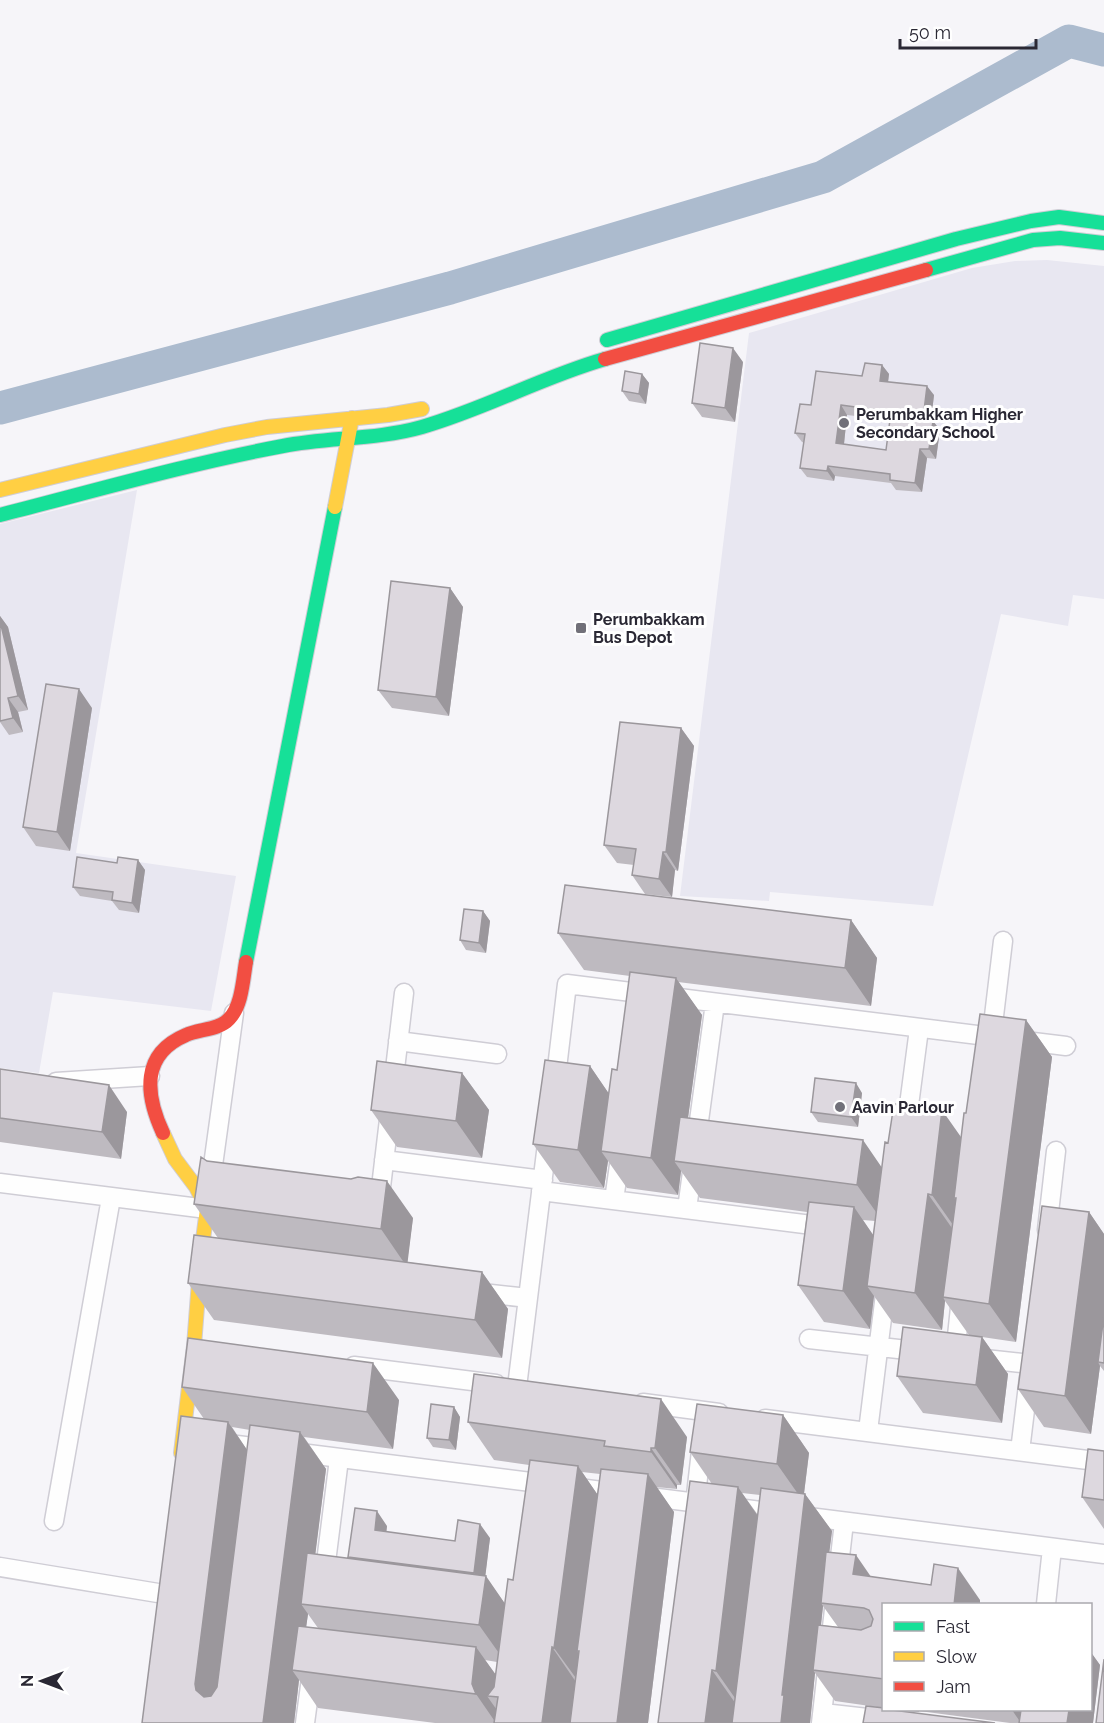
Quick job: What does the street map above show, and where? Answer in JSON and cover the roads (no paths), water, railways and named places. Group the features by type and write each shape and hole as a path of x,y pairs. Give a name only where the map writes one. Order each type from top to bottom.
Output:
{"street":[{"path":"598,342 945,242 1031,221 1059,216 1104,223"},
{"path":"0,514 232,456 286,445 379,435 422,427 547,378 596,362 1033,240 1060,238 1104,243"},
{"path":"0,490 225,435 306,421 352,418 431,406"},
{"path":"179,1472 200,1346 201,1255 234,1013 239,998 352,418"},
{"path":"989,1061 1003,941"},
{"path":"553,1099 567,984 641,999 714,1003 1066,1046"},
{"path":"357,1202 379,1204 404,993"},
{"path":"687,1209 714,1003"},
{"path":"207,1209 196,1187 175,1159 158,1122 150,1095 150,1076 155,1059 169,1044 187,1034 228,1021 234,1013"},
{"path":"904,1144 919,1029"},
{"path":"398,1041 497,1054"},
{"path":"42,1083 150,1076"},
{"path":"333,1363 523,1388 528,1298 550,1122"},
{"path":"614,1200 623,1131"},
{"path":"696,1142 719,1145"},
{"path":"1045,1246 1056,1151"},
{"path":"384,1160 542,1185 614,1200 847,1230"},
{"path":"0,1183 207,1209"},
{"path":"54,1521 111,1198"},
{"path":"868,1431 888,1269"},
{"path":"955,1355 963,1285"},
{"path":"457,1290 528,1298"},
{"path":"808,1339 955,1355 1031,1358 1020,1451"},
{"path":"623,1400 1104,1462"},
{"path":"692,1527 706,1411"},
{"path":"183,1438 267,1455 339,1459 540,1484 616,1499 695,1504 776,1520 844,1522 1104,1554"},
{"path":"321,1599 330,1579 339,1459"},
{"path":"537,1506 540,1484"},
{"path":"844,1522 822,1718 912,1723"},
{"path":"1046,1603 1052,1548"},
{"path":"0,1567 164,1595"},
{"path":"831,1644 852,1646"},
{"path":"305,1723 315,1651"}],"waterway":[{"path":"0,408 450,288 823,177 1069,41 1104,50"}],"place":[{"name":"Perumbakkam Higher Secondary School","path":"844,423"},
{"name":"Perumbakkam Bus Depot","path":"581,628"},
{"name":"Aavin Parlour","path":"840,1107"}]}
